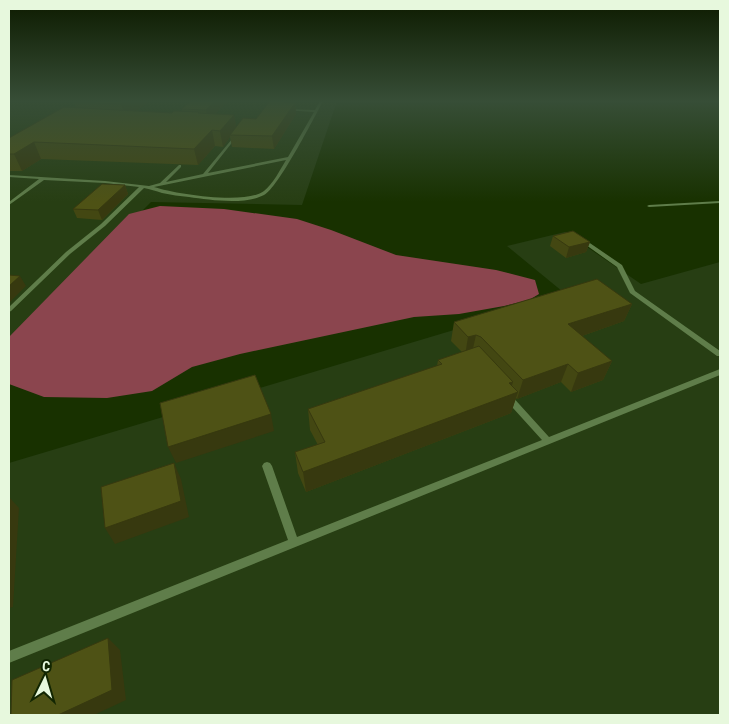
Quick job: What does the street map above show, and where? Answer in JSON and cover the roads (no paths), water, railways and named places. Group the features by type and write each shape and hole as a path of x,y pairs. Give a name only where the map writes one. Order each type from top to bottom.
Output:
{"lane":[{"path":"204,176 238,135"},
{"path":"149,187 192,197 257,197 267,192 302,135"},
{"path":"9,176 105,182 149,187 288,158"},
{"path":"161,185 178,166"},
{"path":"9,204 42,179"},
{"path":"9,310 68,253 102,225 142,187"},
{"path":"649,206 720,202"},
{"path":"575,235 620,266 632,292 720,354"},
{"path":"9,657 720,372"},
{"path":"498,386 548,440"},
{"path":"267,466 294,542"}]}
